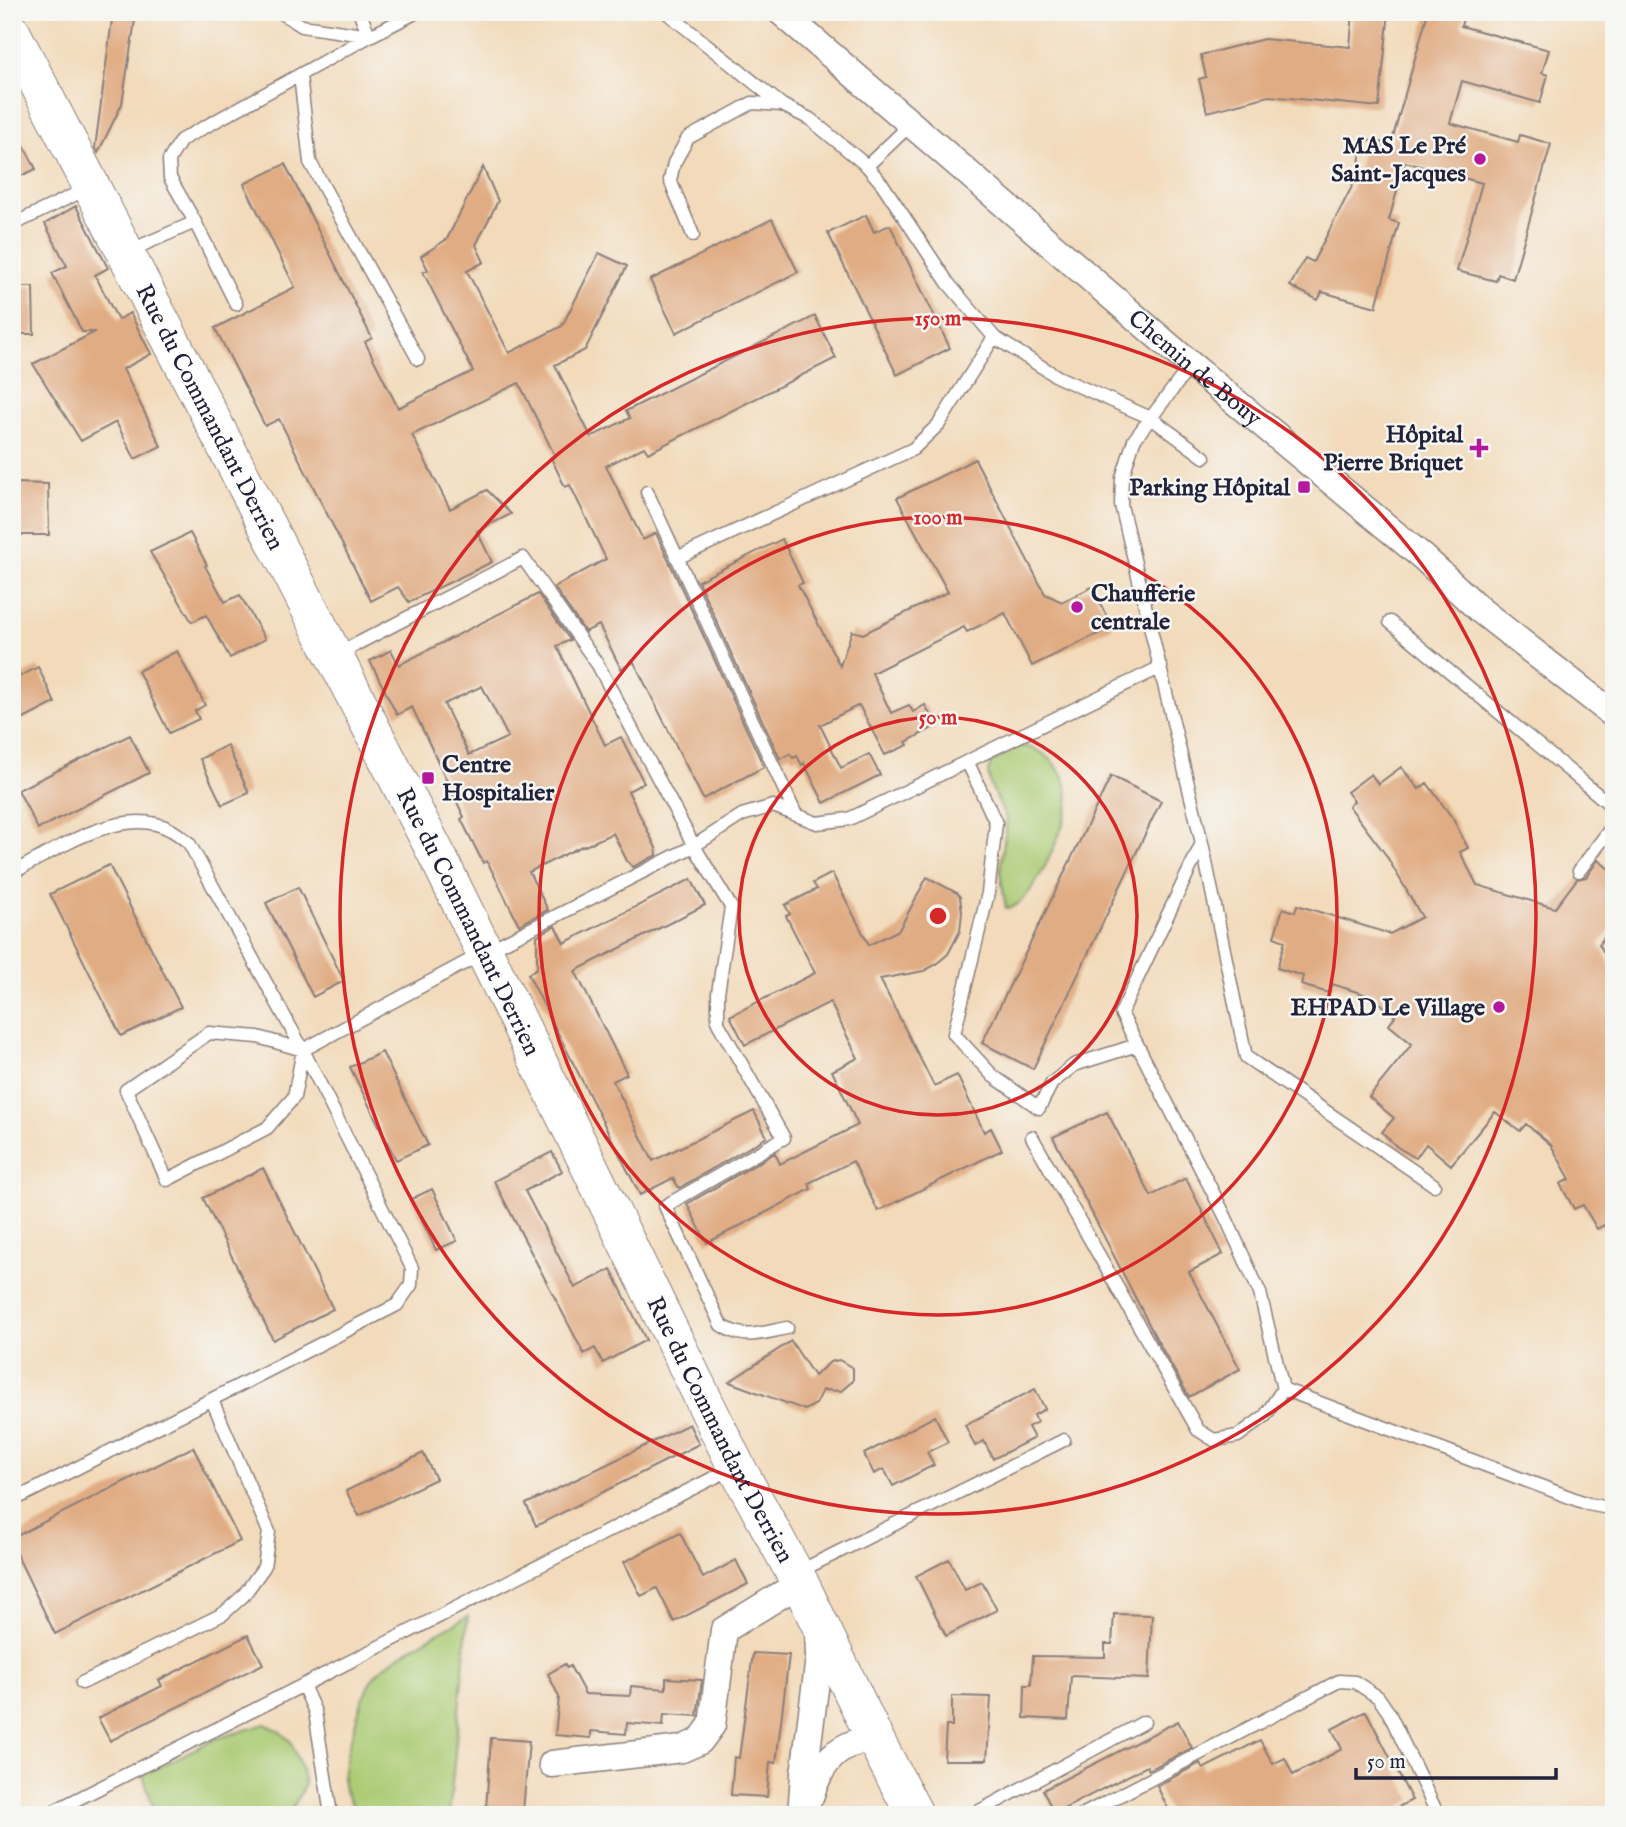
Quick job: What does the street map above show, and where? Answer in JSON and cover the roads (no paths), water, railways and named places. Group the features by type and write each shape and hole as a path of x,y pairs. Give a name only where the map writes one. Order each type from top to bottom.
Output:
{"main road":[{"name":"Rue du Commandant Derrien","path":"12,33 439,859 736,1466 804,1590 874,1737 915,1815"}],"street":[{"name":"Chemin de Bouy","path":"781,12 1191,365 1424,558 1480,610 1614,715"},
{"path":"552,1764 682,1749 700,1741 712,1726 724,1630 804,1590 819,1658 804,1774 802,1815"},
{"path":"802,1815 819,1772 831,1757 849,1744 874,1737"}],"lane":[{"path":"280,12 302,26 370,36"},
{"path":"359,12 370,36"},
{"path":"236,304 170,178 169,160 181,140 417,12"},
{"path":"666,12 782,105 810,119 867,166 883,185 948,283 994,337 1058,377 1151,418 1204,457"},
{"path":"300,75 310,162 418,359"},
{"path":"693,235 670,180 674,163 688,138 752,103 782,105"},
{"path":"867,166 911,124"},
{"path":"12,225 78,193 90,184"},
{"path":"126,253 195,222"},
{"path":"677,558 913,449 939,424 994,337"},
{"path":"1191,365 1134,440 1122,478 1121,505 1202,843 1247,1058 1434,1185"},
{"path":"647,492 796,815"},
{"path":"349,648 523,558 598,664 694,846 731,908 718,993 718,1023 784,1138 665,1206 721,1325 734,1334 750,1336 787,1328"},
{"path":"1390,622 1614,808"},
{"path":"303,1050 294,1097 267,1129 167,1180 126,1090 209,1033 258,1037 303,1050 485,952 694,846 742,815 773,806 817,823 849,819 1161,667"},
{"path":"968,763 996,823 988,893 954,1034 993,1076 1039,1108 1052,1083 1074,1065 1137,1045"},
{"path":"12,873 98,829 129,822 150,823 169,828 189,843 303,1050 412,1268 411,1285 397,1305 12,1501"},
{"path":"1578,871 1614,824"},
{"path":"1032,1137 1198,1430 1214,1440 1238,1436 1265,1416 1283,1389 1261,1293 1225,1216 1121,1013 1202,843"},
{"path":"1283,1389 1588,1504 1614,1509"},
{"path":"82,1683 223,1614 243,1596 264,1567 269,1532 212,1400"},
{"path":"804,1590 1064,1440"},
{"path":"46,1815 736,1466"},
{"path":"1082,1815 1339,1681 1354,1682 1366,1688 1384,1705 1437,1815"},
{"path":"303,1685 315,1712 331,1815"},
{"path":"972,1815 1144,1722"}],"place":[{"name":"MAS Le Pré Saint-Jacques","path":"1480,159"},
{"name":"Hôpital Pierre Briquet","path":"1479,448"},
{"name":"Parking Hôpital","path":"1304,487"},
{"name":"Chaufferie centrale","path":"1077,607"},
{"name":"Centre Hospitalier","path":"428,778"},
{"name":"EHPAD Le Village","path":"1499,1007"}]}
